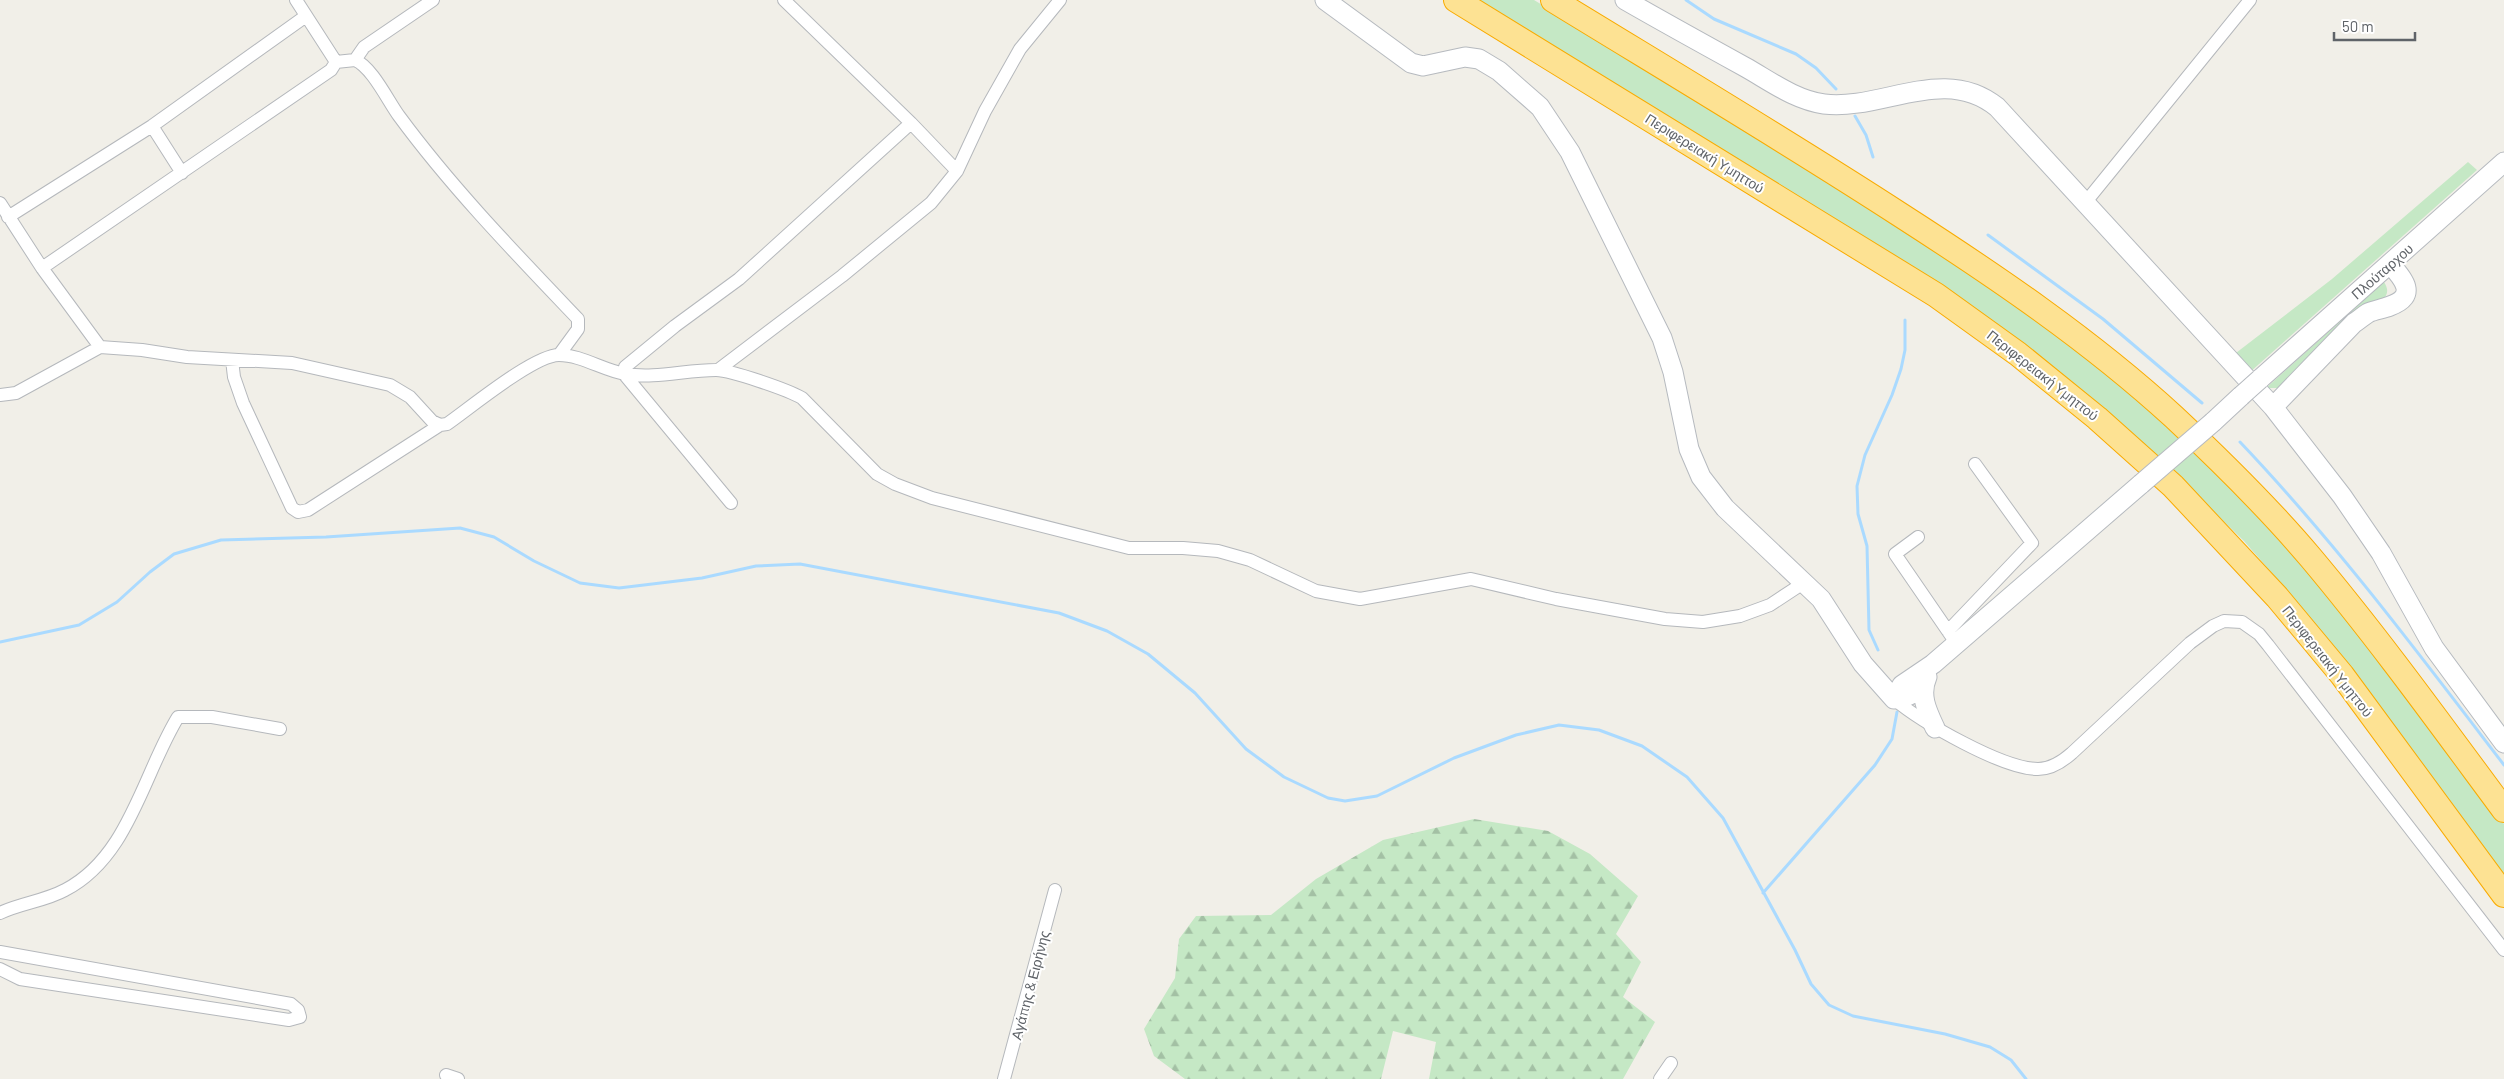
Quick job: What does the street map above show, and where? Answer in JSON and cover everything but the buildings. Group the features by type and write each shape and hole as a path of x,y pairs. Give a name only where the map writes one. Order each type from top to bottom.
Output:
{"highway":[{"name":"Περιφερειακή Υμηττού","path":"1456,0 1936,295 2018,354 2097,418 2203,516 2278,596 2342,675 2504,895"},
{"path":"1553,0 1929,233 2008,287 2110,362 2172,416 2238,478 2310,557 2407,678 2504,810"}],"street":[{"path":"296,0 336,62"},
{"path":"355,60 364,47 433,0"},
{"path":"784,0 911,123 957,171"},
{"path":"718,370 842,276 931,203 957,171 985,111 1020,49 1060,0"},
{"path":"1325,0 1411,63 1423,66 1465,57 1479,58 1499,72 1540,107 1570,152 1662,338 1673,372 1689,449 1701,477 1725,508 1822,599 1870,673 1894,700 1935,728 1960,741 2025,768 2039,770 2051,767 2072,754 2198,636 2224,621 2242,622 2259,634 2268,645 2504,950"},
{"path":"1625,0 1806,101 1840,105 1916,91 1946,88 1974,93 1986,98 1997,107 2273,406 2342,496 2381,553 2434,648 2504,743"},
{"path":"2085,203 2250,0"},
{"path":"8,217 152,126 306,16"},
{"path":"336,62 355,60 366,68 400,117 452,180 519,258 578,319 578,329 559,355"},
{"path":"42,268 331,70 336,62"},
{"path":"731,503 624,374 625,367 761,260 911,123"},
{"path":"152,126 182,173"},
{"name":"Πλούταρχου","path":"1920,679 1952,637 2141,484 2504,162"},
{"path":"0,203 42,268 100,347"},
{"path":"2273,406 2354,323 2368,313 2393,305 2405,297 2407,290 2403,277 2390,264"},
{"path":"0,395 16,393 100,347 142,350 187,357 292,363 390,385 410,397 432,421 440,425"},
{"path":"232,360 234,377 243,403 292,508 298,512 308,510 440,425 447,424 520,372 542,360 559,355 624,374 651,376 718,370 790,391 802,398 877,474 895,484 932,498 1120,546 1218,551 1250,560 1316,591 1360,599 1471,579 1556,599 1665,619 1703,622 1740,616 1770,605 1805,582"},
{"path":"1918,537 1895,554 1952,637 2032,543 1975,464"},
{"path":"1870,673 1886,679 1920,679"},
{"path":"1894,700 1902,685 1920,679"},
{"path":"1920,679 1926,709 1935,728"},
{"path":"0,913 64,890 90,874 108,854 132,812 163,742 178,717 212,717 280,728"},
{"name":"Αγάπης & Ειρήνης","path":"1004,1079 1056,890"},
{"path":"0,952 291,1004 298,1010 300,1017 289,1020 222,1011 20,978 0,969"},
{"path":"1660,1079 1672,1063"}],"green space":[{"path":"1477,0 1534,0 1808,165 1993,283 2162,418 2266,520 2405,690 2504,824 2504,876 2337,652 2291,595 2244,541 2142,442"},
{"path":"2468,162 2477,170 2249,373 2232,356 2332,279"},
{"path":"2384,282 2387,292 2382,301 2280,388 2266,388"},
{"path":"1474,819 1548,831 1590,854 1638,896 1616,934 1641,962 1623,997 1655,1022 1623,1079 1429,1079 1436,1042 1393,1031 1381,1079 1185,1079 1154,1056 1144,1029 1175,978 1179,939 1196,916 1271,915 1316,879 1383,840"}],"waterway":[{"path":"1686,0 1714,19 1796,54 1816,68 1836,89"},
{"path":"1855,116 1866,135 1873,157"},
{"path":"1988,235 2103,319 2202,403"},
{"path":"1878,650 1869,630 1867,546 1858,514 1857,486 1865,455 1892,395 1901,369 1905,350 1905,320"},
{"path":"2240,442 2310,519 2343,559 2504,765"},
{"path":"0,642 79,625 117,602 150,572 174,554 221,540 326,537 460,528 494,537 534,561 580,583 619,588 702,578 756,566 800,564 1059,613 1107,631 1148,654 1195,693 1246,749 1284,777 1328,798 1345,801 1377,796 1454,758 1516,735 1559,725 1599,730 1642,746 1687,777 1723,818 1795,950 1811,984 1829,1005 1853,1016 1945,1034 1990,1047 2011,1060 2026,1079"},
{"path":"1763,893 1875,765 1892,739 1897,712"}]}
